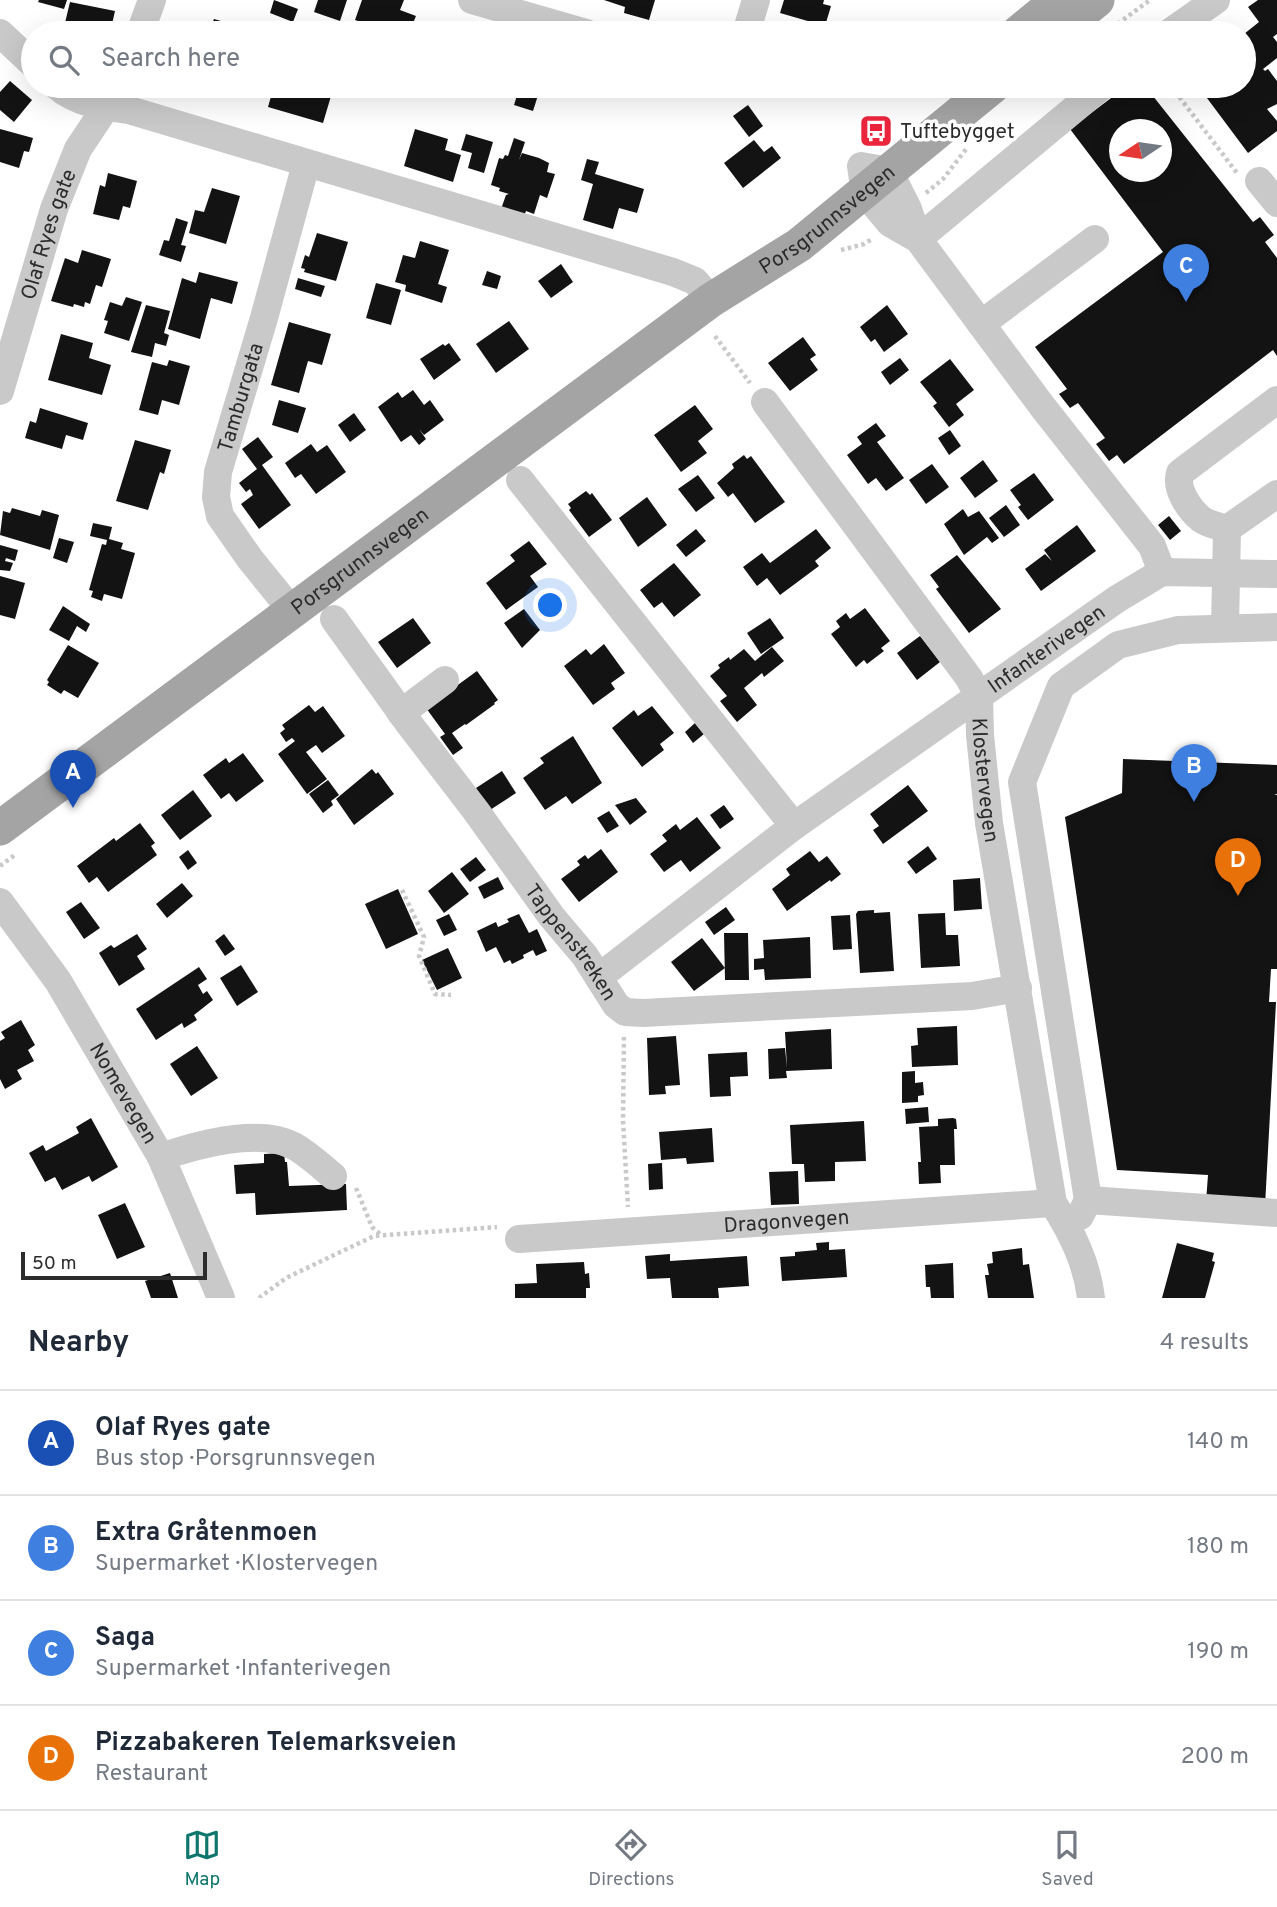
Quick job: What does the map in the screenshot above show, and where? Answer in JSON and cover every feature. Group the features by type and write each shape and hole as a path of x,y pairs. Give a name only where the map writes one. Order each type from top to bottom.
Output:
{"main road":[{"path":"1033,21 1058,0"},
{"path":"1071,21 1097,0"},
{"name":"Porsgrunnsvegen","path":"872,177 944,98"},
{"name":"Porsgrunnsvegen","path":"0,828 716,297 787,229 872,177 977,98"}],"street":[{"path":"144,21 152,0"},
{"path":"472,0 545,21"},
{"path":"750,21 756,0"},
{"path":"1187,21 1216,0"},
{"path":"0,33 21,53"},
{"name":"Olaf Ryes gate","path":"0,391 8,332 59,197 78,149 111,98"},
{"path":"115,98 130,110 673,272 695,281 716,297"},
{"path":"918,239 1087,98"},
{"name":"Tamburgata","path":"293,612 250,559 220,516 216,497 218,472 306,164"},
{"path":"872,177 890,223 918,239 1093,473 1152,546 1162,572 1277,574"},
{"path":"1259,181 1277,203"},
{"path":"987,332 1096,239"},
{"path":"1227,529 1202,520 1184,498 1178,480 1180,473 1277,401"},
{"name":"Klostervegen","path":"765,402 969,678 979,697 989,823 1053,1203 1072,1233 1088,1276 1091,1298"},
{"path":"520,480 794,826"},
{"path":"1227,529 1277,494"},
{"path":"1225,628 1227,529"},
{"name":"Infanterivegen","path":"599,977 794,826 1117,598 1162,572"},
{"name":"Tappenstreken","path":"334,619 599,977 616,1005 625,1012 972,996 1018,988"},
{"path":"1072,1233 1088,1200 1021,782 1061,686 1118,645 1178,630 1277,627"},
{"path":"401,713 445,680"},
{"name":"Nomevegen","path":"0,902 58,981 161,1157 220,1298"},
{"path":"161,1157 195,1145 241,1138 259,1139 294,1146 333,1176"},
{"path":"1088,1200 1277,1213"},
{"name":"Dragonvegen","path":"519,1239 1053,1203"}],"path":[{"path":"1123,21 1150,0"},
{"path":"1180,98 1242,179 1259,181"},
{"path":"716,335 765,402"},
{"path":"402,890 424,937 419,957 436,994 451,995"},
{"path":"625,1012 623,1121 629,1230"},
{"path":"333,1176 350,1182 357,1188 372,1227 382,1235"},
{"path":"259,1298 286,1278 374,1236 502,1227 519,1239"}],"building":[{"path":"67,0 64,9 38,2"},
{"path":"274,0 298,9 293,21 270,13"},
{"path":"318,0 347,0 340,21 314,12"},
{"path":"362,0 404,0 400,10 416,16 414,21 355,20"},
{"path":"604,0 655,0 649,20 624,13 625,7"},
{"path":"784,0 824,0 823,4 831,6 826,21 808,21 780,13"},
{"path":"1258,0 1277,0 1277,34 1273,37 1277,42 1277,58 1263,69 1268,69 1277,81 1277,104 1267,109 1277,121 1277,131 1248,153 1207,98 1256,98 1256,24 1259,22 1248,7"},
{"path":"70,2 115,11 113,21 65,21"},
{"path":"10,81 21,90 21,98 32,100 14,122 0,110 0,92"},
{"path":"271,98 330,98 323,123 268,107"},
{"path":"516,98 537,98 533,111 514,105"},
{"path":"1111,98 1155,98 1171,119 1109,119 1109,181 1070,129"},
{"path":"748,105 763,126 749,137 733,116"},
{"path":"1172,120 1253,222 1260,217 1274,235 1265,242 1277,258 1277,356 1273,350 1124,464 1117,455 1109,461 1096,444 1105,438 1078,403 1070,408 1059,394 1067,389 1035,347 1163,252 1110,182 1172,182"},
{"path":"0,129 33,138 29,152 24,151 19,168 0,162"},
{"path":"415,129 448,139 445,150 461,155 453,182 404,166"},
{"path":"466,134 493,142 484,173 468,168 472,153 461,150"},
{"path":"514,138 525,142 519,160 522,153 539,158 549,163 547,172 555,174 547,198 540,195 534,214 526,211 524,216 501,209 506,195 509,194 491,185 499,158 508,156"},
{"path":"754,140 764,152 772,146 781,158 743,188 724,163"},
{"path":"587,159 599,162 595,174 644,189 637,213 619,208 613,229 583,220 593,184 581,180"},
{"path":"108,173 137,181 130,208 123,206 119,220 93,214 100,185 105,187"},
{"path":"212,188 240,196 226,244 189,233 195,210 204,212"},
{"path":"176,218 188,222 181,245 186,246 181,262 159,255 164,240 169,241"},
{"path":"317,233 348,242 336,281 304,272 305,269 301,268 305,255 309,257"},
{"path":"420,241 449,250 438,284 447,287 442,303 405,291 406,285 395,282 403,255 415,258"},
{"path":"82,250 111,259 102,287 96,285 90,304 85,302 84,307 51,301 65,258 78,263"},
{"path":"561,264 573,282 551,298 538,281"},
{"path":"487,271 501,276 497,289 482,285"},
{"path":"199,272 238,282 232,304 211,298 200,339 168,329 182,278 196,283"},
{"path":"298,278 325,286 321,297 295,289"},
{"path":"376,283 401,290 391,325 366,318"},
{"path":"126,297 142,302 129,341 104,333 108,321 104,320 110,302 122,306"},
{"path":"146,305 170,311 164,333 169,335 166,346 155,343 152,357 131,352"},
{"path":"887,305 908,334 884,352 875,339 871,342 860,327"},
{"path":"509,321 529,349 496,373 476,344"},
{"path":"289,322 331,334 322,365 308,361 299,393 271,385"},
{"path":"61,334 93,343 89,358 111,365 102,395 48,380"},
{"path":"803,337 816,355 810,359 818,370 790,391 768,363"},
{"path":"449,343 461,360 434,380 420,359"},
{"path":"900,358 909,370 890,385 881,372"},
{"path":"950,359 974,390 956,404 964,415 949,427 933,406 937,403 920,382"},
{"path":"169,360 190,366 179,405 162,400 158,415 139,410 152,362 167,366"},
{"path":"413,390 424,405 430,400 444,420 424,435 419,429 426,439 419,445 411,435 401,442 378,407 398,392 402,398"},
{"path":"279,400 306,408 298,433 272,425"},
{"path":"695,405 713,429 698,441 707,453 681,472 654,435"},
{"path":"40,408 88,423 83,440 66,435 62,449 25,438 30,421 36,423"},
{"path":"354,413 366,430 350,442 338,425"},
{"path":"876,423 886,436 877,442 904,478 886,491 876,478 868,484 847,455 862,444 857,437"},
{"path":"950,430 961,446 949,455 938,438"},
{"path":"258,437 273,457 262,465 291,505 259,529 241,504 253,495 250,489 246,492 239,483 257,469 242,449"},
{"path":"135,440 171,450 164,474 160,472 148,510 116,501"},
{"path":"311,444 317,452 327,445 346,472 316,494 301,474 295,478 285,463"},
{"path":"744,455 747,459 751,456 785,502 755,523 733,493 728,497 717,483 734,468 732,464"},
{"path":"983,460 998,481 975,498 960,478"},
{"path":"932,464 949,487 926,504 909,480"},
{"path":"1034,473 1054,500 1028,520 1010,490"},
{"path":"698,475 715,498 696,512 678,489"},
{"path":"586,491 590,495 592,493 612,520 589,537 569,510 571,508 568,504"},
{"path":"647,497 667,525 638,547 619,518"},
{"path":"1006,505 1020,525 1004,537 989,518"},
{"path":"12,508 40,516 42,510 59,515 50,550 0,535 3,511 10,513"},
{"path":"963,509 968,517 979,511 999,538 992,543 987,537 964,555 944,524"},
{"path":"1169,516 1181,531 1170,540 1158,525"},
{"path":"93,523 112,527 109,539 123,543 121,549 135,553 122,599 104,594 102,601 91,597 93,591 89,590 102,544 106,545 107,540 90,536"},
{"path":"1077,525 1096,551 1041,591 1025,569 1045,554 1052,561 1044,550"},
{"path":"696,529 706,541 686,557 676,545"},
{"path":"816,529 831,548 815,561 819,566 780,595 767,578 757,586 743,567 762,553 770,563"},
{"path":"59,538 74,542 67,563 53,558"},
{"path":"529,541 547,564 530,576 538,587 506,610 486,583 515,561 510,555"},
{"path":"0,545 18,550 15,561 6,558 5,561 13,563 10,571 0,570"},
{"path":"957,555 1001,609 969,633 936,589 939,587 930,575"},
{"path":"674,563 701,595 674,617 662,602 654,608 640,590"},
{"path":"0,576 25,583 15,619 0,615"},
{"path":"63,606 90,624 86,632 77,626 69,641 49,630"},
{"path":"865,608 890,641 881,648 884,651 867,664 864,660 856,667 831,634 840,627 836,621 846,613 850,619"},
{"path":"524,609 540,630 522,648 504,623"},
{"path":"413,618 431,643 397,668 378,642"},
{"path":"770,618 784,638 761,654 747,633"},
{"path":"920,636 940,662 917,680 897,653"},
{"path":"604,644 625,673 611,683 615,689 593,705 564,666 586,649 591,655"},
{"path":"68,645 99,663 78,698 64,690 61,694 47,685 47,680"},
{"path":"772,647 784,661 764,677 762,673 744,688 757,705 737,722 720,701 727,696 710,676 720,668 718,665 744,649 755,661"},
{"path":"477,671 498,700 452,733 463,748 453,755 440,737 445,734 426,708"},
{"path":"309,705 315,712 323,706 345,736 322,753 316,745 306,752 327,779 307,794 278,754 295,741 292,738 286,742 280,733 285,729 282,725"},
{"path":"652,706 674,733 660,744 664,750 642,767 612,728 634,710 638,716"},
{"path":"695,723 704,734 693,743 685,732"},
{"path":"573,736 602,783 572,804 566,796 545,810 523,778 544,763 540,758"},
{"path":"243,753 264,781 236,802 229,793 221,799 203,775 226,758 229,763"},
{"path":"1123,759 1277,765 1277,794 1274,795 1277,795 1277,969 1271,969 1269,1002 1276,1002 1265,1206 1206,1202 1208,1175 1117,1170 1065,817 1122,793"},
{"path":"372,769 376,774 378,772 394,794 354,825 336,799"},
{"path":"502,771 516,793 490,810 476,788"},
{"path":"328,780 339,795 331,801 333,805 323,813 309,794"},
{"path":"908,785 928,811 883,844 873,830 879,826 870,814"},
{"path":"193,790 212,816 180,840 161,815"},
{"path":"636,798 647,812 630,825 615,805"},
{"path":"724,805 734,819 720,829 710,815"},
{"path":"609,811 619,826 607,833 597,818"},
{"path":"697,817 721,848 690,872 681,860 664,872 650,854 667,841 662,835 676,824 680,830"},
{"path":"140,823 155,843 151,846 157,855 108,892 97,877 89,883 77,866 114,838 116,841"},
{"path":"928,846 937,859 916,874 907,862"},
{"path":"601,849 618,872 579,902 561,879 580,865 577,861 585,855 588,859"},
{"path":"188,850 197,863 188,870 179,857"},
{"path":"810,851 819,862 827,856 841,874 787,911 772,889 790,875 786,869"},
{"path":"476,857 486,870 470,882 460,869"},
{"path":"452,872 469,894 444,913 428,891"},
{"path":"498,877 504,889 484,899 478,887"},
{"path":"980,878 982,909 954,911 953,880"},
{"path":"182,883 193,896 167,918 156,904"},
{"path":"398,889 418,934 386,949 365,904"},
{"path":"81,902 100,928 84,939 66,912"},
{"path":"726,907 735,920 714,935 705,922"},
{"path":"874,910 874,913 890,912 894,971 860,973 856,914 858,911"},
{"path":"945,913 946,935 958,935 960,966 921,968 918,914"},
{"path":"449,914 457,930 444,936 436,920"},
{"path":"519,914 529,933 537,929 547,951 536,956 533,950 512,964 510,960 504,963 496,947 486,952 477,931 496,922 498,927"},
{"path":"850,915 852,949 833,950 831,916"},
{"path":"724,933 748,933 749,980 725,980"},
{"path":"137,934 147,949 137,956 145,969 119,986 99,953 111,945 114,948"},
{"path":"224,934 235,949 225,956 215,941"},
{"path":"810,937 811,978 765,980 764,969 754,970 754,959 764,958 763,940"},
{"path":"702,938 725,968 694,991 671,962"},
{"path":"448,948 462,978 437,990 422,960"},
{"path":"241,965 258,992 237,1006 220,978"},
{"path":"199,967 207,979 198,985 203,994 207,991 213,1000 194,1015 197,1020 184,1028 182,1023 156,1040 136,1009"},
{"path":"21,1020 35,1045 28,1050 34,1061 17,1070 22,1079 5,1089 0,1079 0,1041 5,1038 1,1032"},
{"path":"957,1026 958,1065 912,1067 911,1046 918,1045 917,1028"},
{"path":"831,1029 832,1069 786,1071 787,1078 769,1079 768,1049 785,1048 787,1068 785,1032"},
{"path":"676,1036 680,1085 665,1086 666,1094 649,1095 647,1038"},
{"path":"197,1046 218,1078 191,1096 170,1064"},
{"path":"747,1052 748,1076 730,1077 731,1096 710,1097 708,1054"},
{"path":"915,1071 915,1083 923,1082 924,1095 918,1096 918,1102 902,1103 902,1072"},
{"path":"928,1107 929,1122 906,1124 905,1109"},
{"path":"91,1118 118,1167 92,1182 89,1176 62,1190 55,1177 45,1182 29,1153 43,1145 46,1151 79,1133 76,1127"},
{"path":"938,1119 956,1119 957,1129 954,1129 955,1165 940,1165 941,1183 919,1184 919,1127 938,1126"},
{"path":"864,1121 866,1161 835,1162 835,1181 805,1182 804,1164 792,1164 790,1125"},
{"path":"712,1128 714,1162 687,1164 686,1158 661,1160 659,1132"},
{"path":"284,1153 289,1186 346,1184 347,1210 256,1215 255,1193 236,1194 234,1165 264,1163 264,1154"},
{"path":"662,1163 663,1189 649,1190 648,1164"},
{"path":"798,1171 799,1204 771,1205 769,1172"},
{"path":"125,1203 145,1247 117,1259 98,1215"},
{"path":"829,1242 829,1250 845,1249 847,1277 782,1281 780,1257 795,1256 795,1252 817,1250 816,1243"},
{"path":"1177,1243 1214,1253 1212,1261 1215,1262 1205,1298 1162,1298"},
{"path":"1022,1248 1023,1265 1029,1264 1034,1298 988,1298 985,1275 989,1275 987,1264 993,1263 992,1252"},
{"path":"670,1254 670,1261 747,1256 749,1286 718,1288 719,1298 672,1298 670,1278 647,1279 645,1256"},
{"path":"584,1262 585,1274 589,1273 590,1288 586,1288 586,1298 515,1298 515,1284 537,1283 536,1264"},
{"path":"953,1263 954,1298 931,1298 930,1287 926,1287 925,1265"},
{"path":"170,1273 178,1298 151,1298 145,1281"}],"place":[{"name":"Tuftebygget","path":"876,131"},
{"name":"Saga","path":"1186,302"},
{"name":"Extra Gråtenmoen","path":"1194,802"},
{"name":"Olaf Ryes gate","path":"73,808"},
{"name":"Pizzabakeren Telemarksveien","path":"1238,896"}]}
